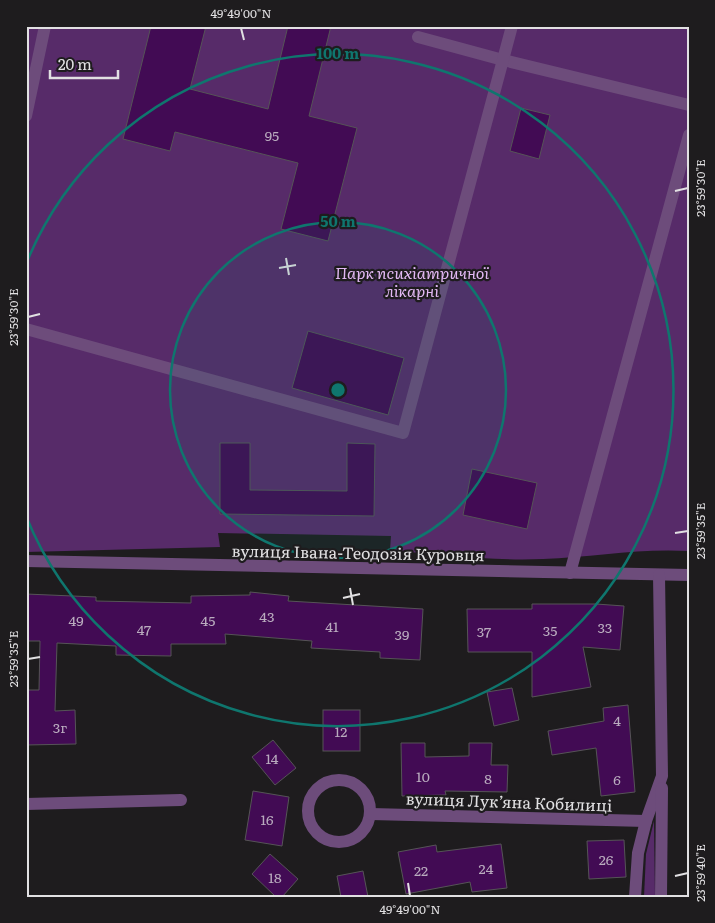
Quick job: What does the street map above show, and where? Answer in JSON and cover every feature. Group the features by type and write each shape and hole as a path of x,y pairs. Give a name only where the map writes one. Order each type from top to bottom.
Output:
{"street":[{"path":"26,116 45,26"},
{"path":"26,329 403,433 512,26"},
{"path":"418,36 503,60 689,105"},
{"path":"570,573 689,135"},
{"name":"вулиця Івана-Теодозія Куровця","path":"26,561 689,576"},
{"path":"659,575 662,776 661,897"},
{"path":"635,897 638,853 646,821 662,776"},
{"path":"338,780 352,782 362,790 369,801 371,814 367,826 359,836 347,842 334,842 322,837 312,828 308,815 309,802 315,790 326,782 338,780"},
{"path":"26,804 181,800"},
{"name":"вулиця Лукʼяна Кобилиці","path":"371,814 646,821"}],"green space":[{"name":"Парк психіатричної лікарні","path":"26,26 689,26 689,551 671,550 543,559 505,559 390,550 391,536 218,533 220,547 26,552"},
{"path":"654,821 655,897 644,897 646,854"}],"building":[{"path":"151,26 206,26 190,89 268,109 288,26 331,26 309,116 357,128 328,241 281,229 298,163 175,132 170,151 123,139"},
{"path":"521,108 550,115 539,159 510,151"},
{"path":"308,331 404,358 388,415 292,388"},
{"path":"220,443 250,443 250,490 347,491 347,443 375,444 374,516 220,514"},
{"path":"472,469 537,483 527,529 463,515"},
{"path":"250,592 289,596 288,601 423,609 420,660 380,658 380,652 311,648 312,641 225,634 226,644 171,644 171,656 116,655 116,646 57,643 55,711 75,710 76,744 26,745 26,690 39,690 40,641 26,641 26,594 96,597 96,601 191,603 191,596 250,595"},
{"path":"532,604 624,606 620,650 583,647 591,687 532,697 532,652 468,652 467,609 532,609"},
{"path":"512,688 519,720 494,726 487,692"},
{"path":"628,705 635,792 601,796 596,748 552,755 548,731 604,721 603,708"},
{"path":"323,710 360,710 360,751 323,751"},
{"path":"273,740 296,768 275,785 252,757"},
{"path":"401,743 425,743 425,757 469,756 469,743 492,743 491,765 508,765 507,792 445,791 446,795 402,796"},
{"path":"253,791 289,797 282,846 245,840"},
{"path":"624,840 626,877 589,879 587,841"},
{"path":"501,844 507,888 472,892 470,882 406,894 398,852 436,845 437,852"},
{"path":"270,854 298,879 282,897 276,897 252,874"},
{"path":"363,871 368,897 341,897 337,876"}]}
